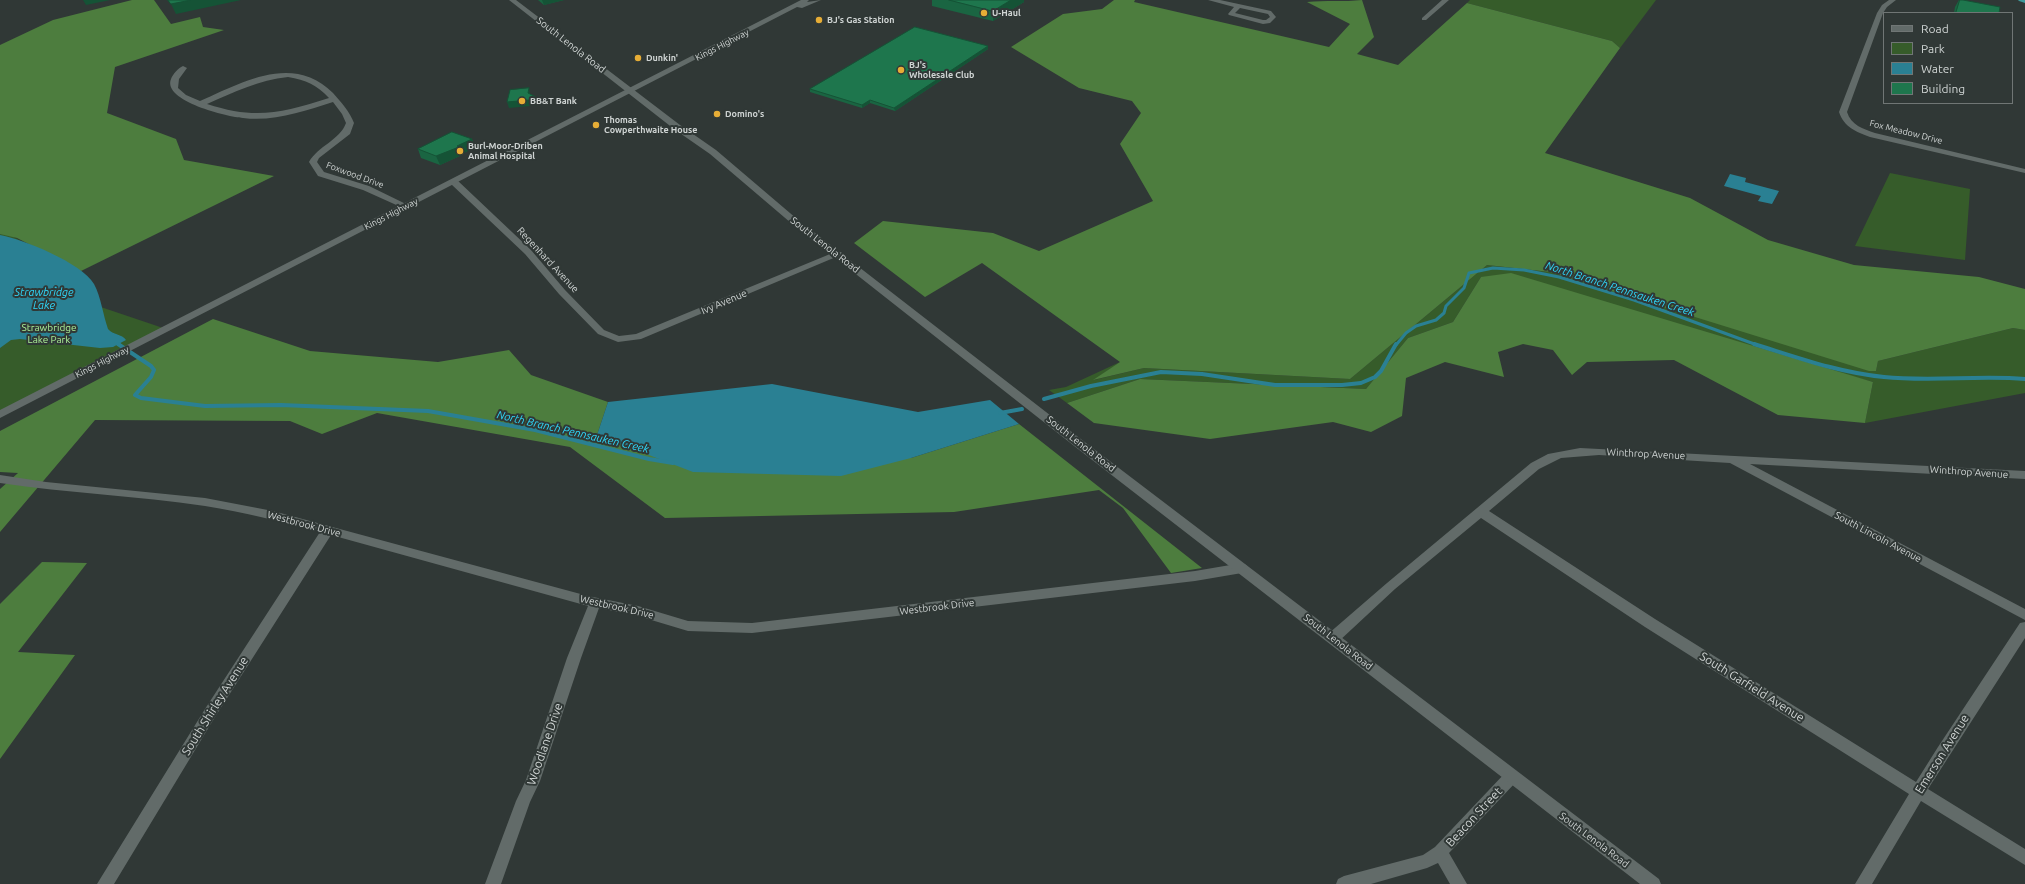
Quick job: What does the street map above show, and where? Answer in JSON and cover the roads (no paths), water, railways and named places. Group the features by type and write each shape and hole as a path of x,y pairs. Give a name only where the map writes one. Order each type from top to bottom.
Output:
{"highway":[{"path":"2020,0 2025,1"}],"street":[{"name":"South Lenola Road","path":"512,0 714,152 794,221 1082,446 1333,638 1511,777 1653,884"},
{"name":"Kings Highway","path":"0,414 806,0"},
{"name":"Kings Highway","path":"781,14 818,0"},
{"path":"1210,0 1238,6 1271,14 1273,17 1268,22 1263,22 1231,14 1238,6"},
{"path":"1424,19 1446,0"},
{"name":"Fox Meadow Drive","path":"1893,0 1886,4 1881,10 1843,112 1846,120 1856,128 1873,135 2025,171"},
{"path":"183,68 174,80 174,87 180,94 201,104 234,115 262,117 282,114 334,99"},
{"name":"Foxwood Drive","path":"201,104 257,81 276,76 289,75 307,77 315,81 334,99 349,119 350,127 342,137 316,157 313,162 320,174 366,188 406,206"},
{"name":"Regenhard Avenue","path":"454,182 528,252 562,292 598,330 609,335"},
{"name":"Ivy Avenue","path":"609,335 618,339 638,337 838,254"},
{"name":"Winthrop Avenue","path":"1333,638 1395,582 1539,463 1564,452 1592,451 2025,475"},
{"name":"South Lincoln Avenue","path":"1731,459 2025,615"},
{"name":"Westbrook Drive","path":"0,479 46,486 205,502 273,515 595,603 638,611 688,626 752,628 1096,588 1242,568"},
{"name":"South Garfield Avenue","path":"1481,512 1650,623 2025,858"},
{"name":"South Shirley Avenue","path":"105,884 210,713 328,530"},
{"name":"Woodlane Drive","path":"493,884 516,819 533,781 572,665 595,603"},
{"name":"Emerson Avenue","path":"1863,884 1942,751 2025,627"},
{"name":"Beacon Street","path":"1344,884 1427,861 1449,845 1511,777"},
{"path":"1440,852 1459,884"}],"water":[{"path":"1730,174 1746,178 1745,182 1779,191 1772,204 1758,201 1761,196 1724,186"},
{"name":"Strawbridge Lake","path":"0,235 23,241 51,253 65,260 87,276 94,284 96,289 108,329 126,340 113,347 100,348 20,339 11,340 0,348"},
{"path":"772,384 918,412 990,400 1019,424 911,458 841,476 693,472 597,435 608,402"}],"waterway":[{"name":"North Branch Pennsauken Creek","path":"1396,345 1406,333 1416,326 1436,320 1444,313 1446,306 1464,288 1469,273 1493,268 1524,270 1559,277 1634,300 1756,345"},
{"name":"North Branch Pennsauken Creek","path":"116,342 120,345"},
{"name":"North Branch Pennsauken Creek","path":"118,344 151,366 154,370 151,377 135,395 141,398 205,406 281,405 428,411 535,430 649,459 673,463"},
{"name":"North Branch Pennsauken Creek","path":"1044,399 1091,386 1161,372 1202,374 1275,385 1342,385 1361,383 1375,377 1381,371 1396,344"},
{"name":"North Branch Pennsauken Creek","path":"1756,345 1818,364 1868,375 1919,379 2025,379"},
{"name":"North Branch Pennsauken Creek","path":"1000,413 1022,409"}],"place":[{"name":"U-Haul","path":"984,13"},
{"name":"BJ's Gas Station","path":"819,20"},
{"name":"Dunkin'","path":"638,58"},
{"name":"BJ's Wholesale Club","path":"901,70"},
{"name":"BB&T Bank","path":"522,101"},
{"name":"Domino's","path":"717,114"},
{"name":"Thomas Cowperthwaite House","path":"596,125"},
{"name":"Burl-Moor-Driben Animal Hospital","path":"460,151"}],"park label":[{"name":"Strawbridge Lake Park","path":"49,334"}]}
